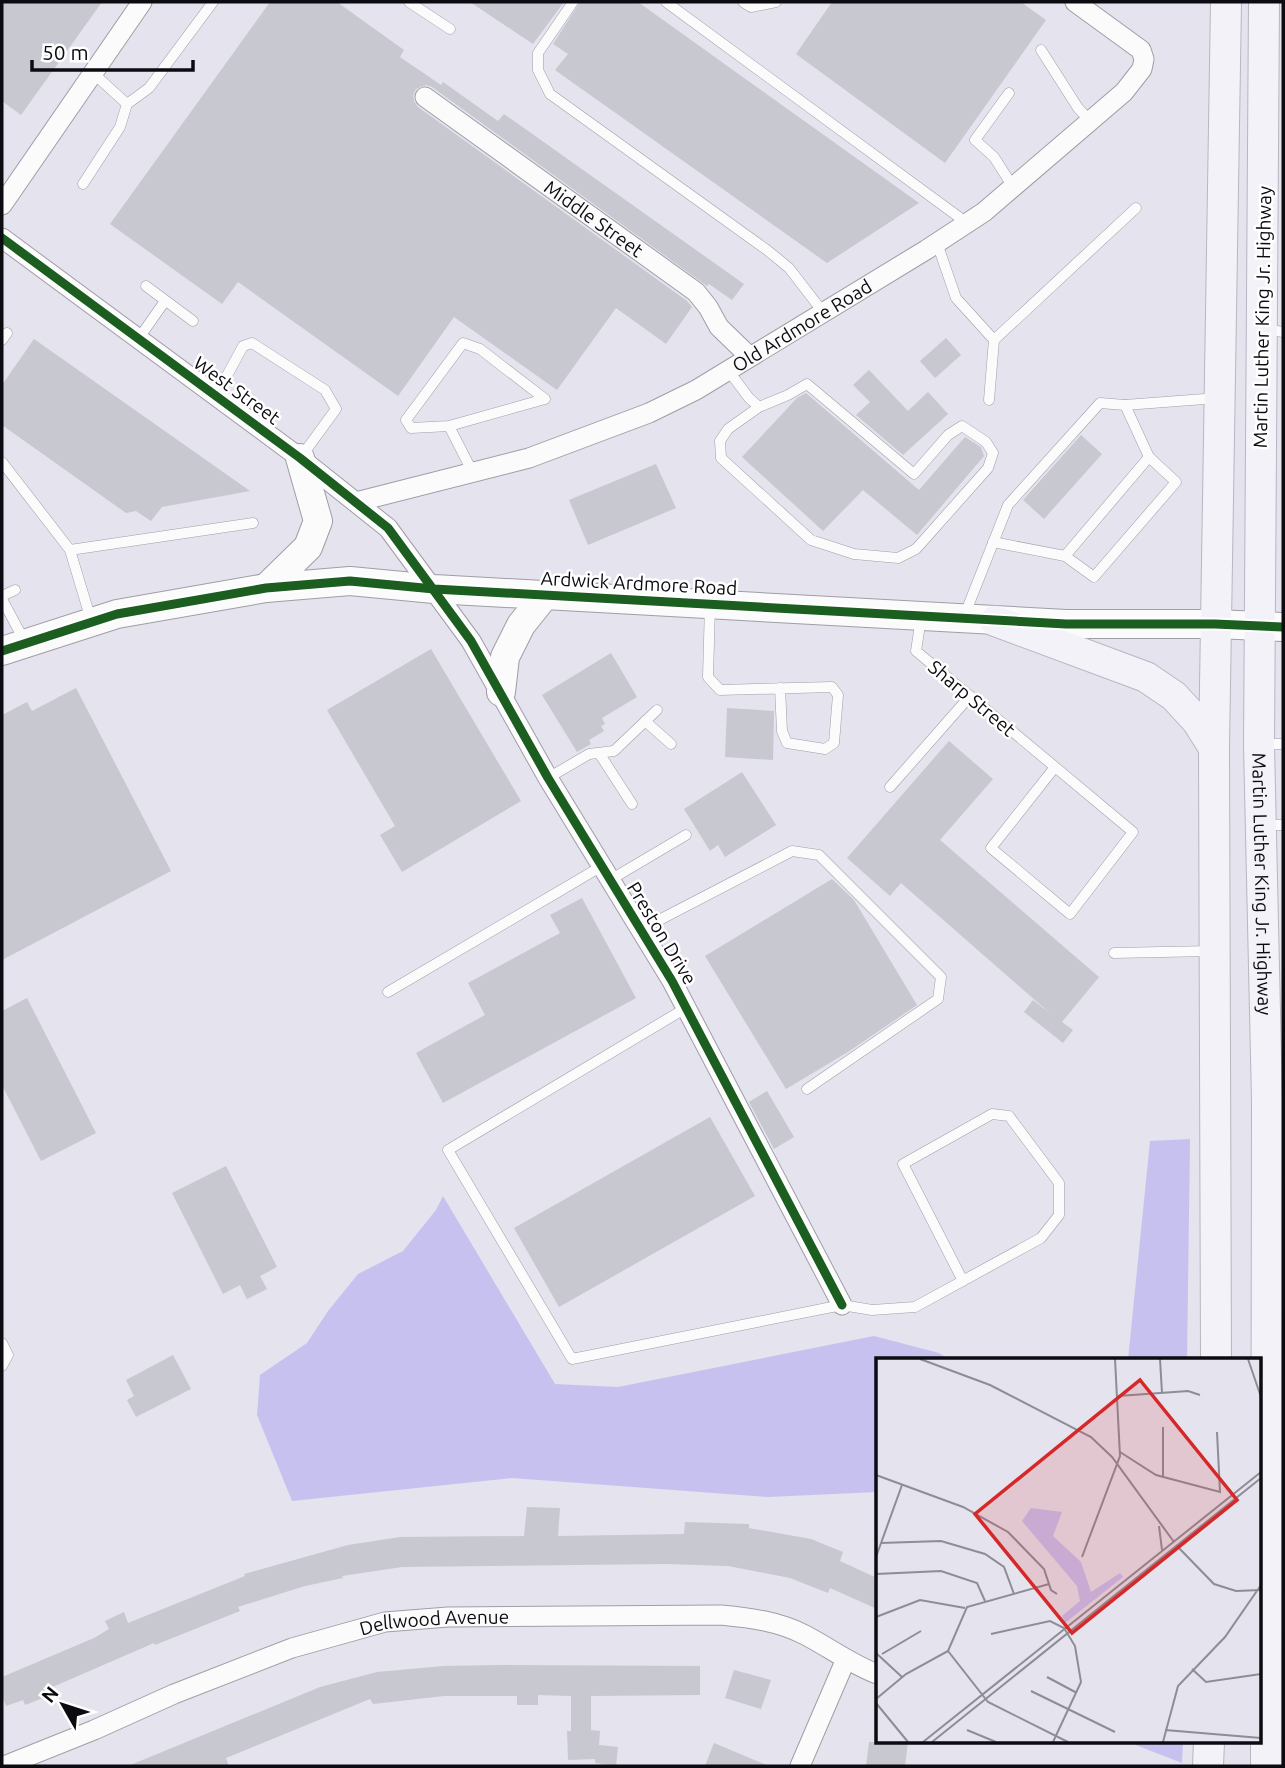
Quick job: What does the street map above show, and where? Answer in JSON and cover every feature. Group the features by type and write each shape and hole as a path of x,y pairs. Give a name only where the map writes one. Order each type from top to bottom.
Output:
{"main road":[{"path":"1216,1358 1214,748 1226,2"},
{"name":"Martin Luther King Jr. Highway","path":"1264,2 1269,67 1272,330 1271,1101 1266,1766"},
{"path":"266,588 308,547 318,521 300,458"},
{"name":"Ardwick Ardmore Road","path":"14,647 117,614 266,588 350,581 434,589 996,621 1271,627"},
{"path":"501,692 505,657 521,625 545,595"},
{"path":"996,621 1146,677 1174,696 1196,721 1214,748"},
{"path":"1208,1766 1209,1744"}],"street":[{"path":"2,205 142,2"},
{"name":"Old Ardmore Road","path":"356,502 529,458 649,413 696,390 967,223 1091,122 1124,92 1142,69 1144,59 1141,50 1076,2"},
{"name":"Middle Street","path":"425,97 696,292 719,327 750,356"},
{"name":"West Street","path":"2,238 356,502 388,528 434,589"},
{"name":"Preston Drive","path":"434,589 471,641 548,778 686,1009 842,1305"},
{"name":"Dellwood Avenue","path":"4,1766 94,1730 174,1693 292,1648 351,1630 413,1618 707,1615 747,1617 803,1634 876,1674"},
{"path":"800,1766 845,1659"}],"lane":[{"path":"83,184 120,127 127,104 149,88 214,2"},
{"path":"409,2 450,29"},
{"path":"573,2 538,53 538,70 550,94 767,250 789,268 823,313"},
{"path":"666,2 967,223"},
{"path":"743,2 751,7 776,2"},
{"path":"1041,50 1078,108 1091,122"},
{"path":"93,73 127,104"},
{"path":"1009,93 975,140 994,158 1013,187"},
{"path":"989,400 994,340 1136,208"},
{"path":"937,243 956,298 994,340"},
{"path":"146,286 193,321"},
{"path":"139,338 165,301"},
{"path":"463,342 480,349 545,399 449,426 411,428 406,420 463,342"},
{"path":"216,396 243,346 252,343 325,390 336,409 300,458"},
{"path":"728,369 759,407"},
{"path":"807,383 914,474 948,435 962,425 986,442 993,453 988,468 916,549 898,558 854,554 811,540 721,458 720,441 728,429 759,407 788,396 807,383"},
{"path":"963,618 1007,505 1100,403 1125,405 1218,398"},
{"path":"993,542 1065,556 1094,577 1125,533 1154,501 1176,482 1149,457 1125,405"},
{"path":"449,426 474,473"},
{"path":"1065,556 1105,516 1133,482 1149,457"},
{"path":"2,462 70,550 92,624"},
{"path":"70,550 253,523"},
{"path":"14,647 2,598 15,590"},
{"path":"710,605 708,677 720,690 780,688 832,687 838,695 834,743 825,749 786,743 782,731 780,688"},
{"name":"Sharp Street","path":"921,616 916,651 1133,832 1070,914 990,848 1055,768"},
{"path":"890,786 970,696"},
{"path":"548,778 589,754 614,751 657,710"},
{"path":"645,721 671,744"},
{"path":"599,753 632,804"},
{"path":"388,992 606,873 686,835"},
{"path":"640,930 792,851 819,855 941,977 938,999 807,1088"},
{"path":"1114,953 1215,951"},
{"path":"686,1009 448,1150 572,1359 842,1305 872,1310 915,1307 963,1281 1041,1238 1059,1215 1059,1183 1009,1116 992,1114 903,1164 963,1281"},
{"path":"2,1343 8,1355 2,1366"}],"shaded area":[{"path":"1190,1139 1187,1358 1128,1358 1150,1141"},
{"path":"443,1196 555,1384 618,1387 874,1336 939,1353 947,1358 876,1358 876,1492 768,1497 512,1478 292,1501 257,1415 260,1375 307,1343 328,1311 358,1274 403,1251 436,1210"},
{"path":"1133,1744 1183,1744 1182,1763"}],"building":[{"path":"2,2 102,2 21,115 2,101"},
{"path":"270,2 337,2 404,50 400,57 441,85 443,82 498,121 504,114 744,284 732,300 709,284 707,286 426,85 416,89 413,95 418,107 687,301 692,307 666,344 616,308 557,390 454,317 398,396 238,282 222,304 110,224"},
{"path":"470,2 564,2 533,44"},
{"path":"580,2 638,2 919,203 827,263 555,70 568,54 553,44"},
{"path":"832,2 1021,2 1046,20 945,163 796,54"},
{"path":"946,338 961,355 935,378 920,361"},
{"path":"34,339 250,491 162,507 151,521 136,511 126,513 2,425 2,385"},
{"path":"869,370 908,411 928,392 948,414 903,455 856,415 870,402 853,385"},
{"path":"806,393 919,490 965,437 981,447 984,456 917,535 863,490 823,531 742,457 797,398"},
{"path":"1081,435 1102,454 1044,519 1023,500"},
{"path":"656,464 676,508 588,545 569,500"},
{"path":"431,649 521,801 402,872 380,835 395,826 327,710"},
{"path":"611,653 637,697 602,718 605,724 601,726 604,731 589,740 591,744 577,752 542,695"},
{"path":"76,688 171,871 2,960 2,715 27,702 32,711"},
{"path":"727,708 774,711 773,760 725,757"},
{"path":"949,741 993,779 940,840 1099,977 1062,1022 1073,1030 1063,1043 1024,1012 1033,1000 1051,1014 901,883 890,896 847,858"},
{"path":"742,772 776,825 725,857 718,845 710,851 684,809"},
{"path":"832,879 854,900 917,1005 848,1052 786,1089 705,956"},
{"path":"582,898 636,998 443,1103 416,1053 485,1015 468,983 560,933 550,915"},
{"path":"27,998 96,1133 41,1161 2,1085 2,1011"},
{"path":"767,1091 794,1137 774,1149 749,1102"},
{"path":"710,1117 755,1196 559,1307 514,1228"},
{"path":"226,1166 277,1267 260,1276 267,1289 247,1299 240,1285 223,1294 172,1193"},
{"path":"173,1355 191,1389 136,1417 127,1400 134,1396 126,1380"},
{"path":"527,1507 560,1508 558,1536 684,1534 685,1522 749,1524 749,1528 811,1539 843,1552 840,1561 876,1578 876,1609 830,1588 828,1593 790,1578 728,1566 666,1564 402,1567 342,1576 343,1578 305,1586 238,1607 240,1611 155,1645 154,1643 41,1692 43,1698 25,1705 23,1700 6,1706 2,1695 2,1677 94,1638 109,1629 105,1621 124,1612 128,1623 245,1576 244,1574 348,1545 400,1537 524,1536"},
{"path":"444,1666 700,1666 700,1695 591,1696 591,1730 600,1731 599,1745 618,1747 616,1766 595,1763 595,1759 568,1760 567,1731 571,1731 571,1696 538,1695 538,1705 517,1705 517,1696 444,1696 373,1704 370,1699 226,1758 229,1766 128,1766 320,1687 377,1672"},
{"path":"734,1670 771,1680 761,1709 725,1698"},
{"path":"869,1742 908,1744 905,1766 866,1766"},
{"path":"714,1743 769,1766 705,1766"}],"cycle path":[{"path":"2,238 300,458 388,528 471,641 548,778 672,981 842,1305"},
{"path":"2,651 117,614 266,588 350,581 434,589 1066,624 1283,627"}]}
